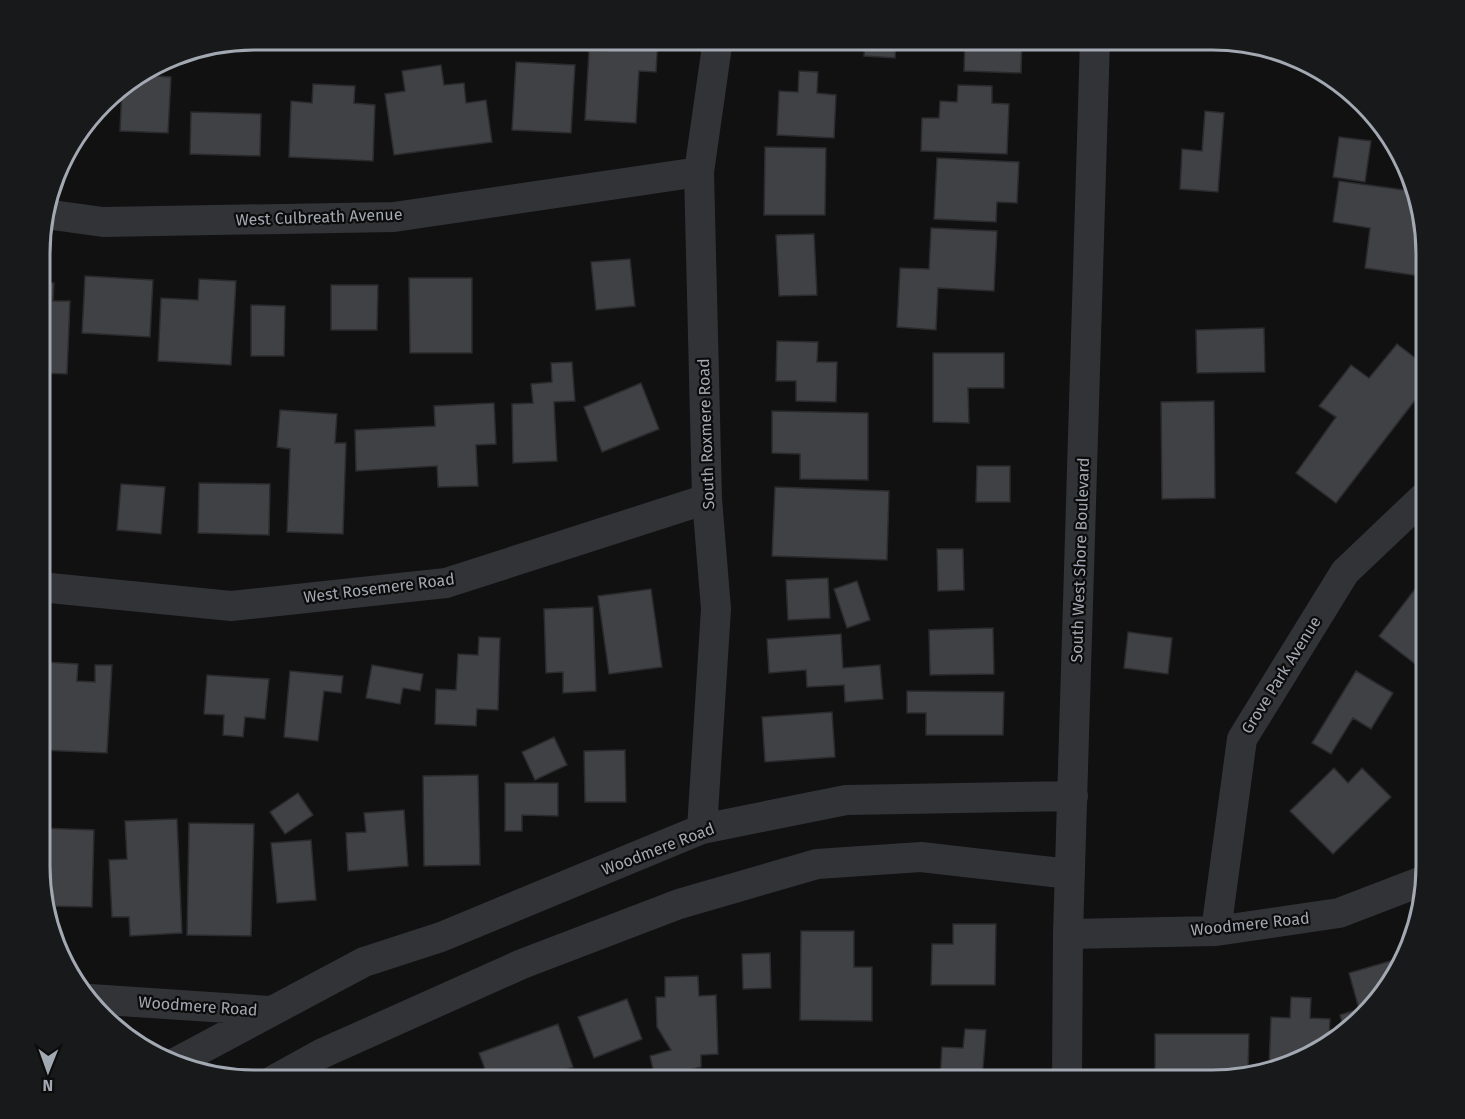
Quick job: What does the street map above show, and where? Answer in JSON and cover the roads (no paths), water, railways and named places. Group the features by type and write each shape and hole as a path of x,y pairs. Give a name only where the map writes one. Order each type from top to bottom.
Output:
{"street":[{"name":"South Roxmere Road","path":"702,829 716,609 707,499 699,172 716,50"},
{"name":"South West Shore Boulevard","path":"1067,1070 1068,934 1095,50"},
{"name":"West Culbreath Avenue","path":"53,215 103,222 394,217 699,172"},
{"name":"West Rosemere Road","path":"50,588 231,606 446,583 707,499"},
{"name":"Grove Park Avenue","path":"1216,931 1242,739 1345,572 1416,505"},
{"name":"Woodmere Road","path":"185,1058 364,962 441,937 702,829 846,800 1073,796"},
{"path":"294,1069 323,1053 522,964 679,904 817,864 921,857 1070,874"},
{"name":"Woodmere Road","path":"1068,934 1216,931 1339,913 1415,884"},
{"name":"Woodmere Road","path":"100,1000 270,1011"}]}
